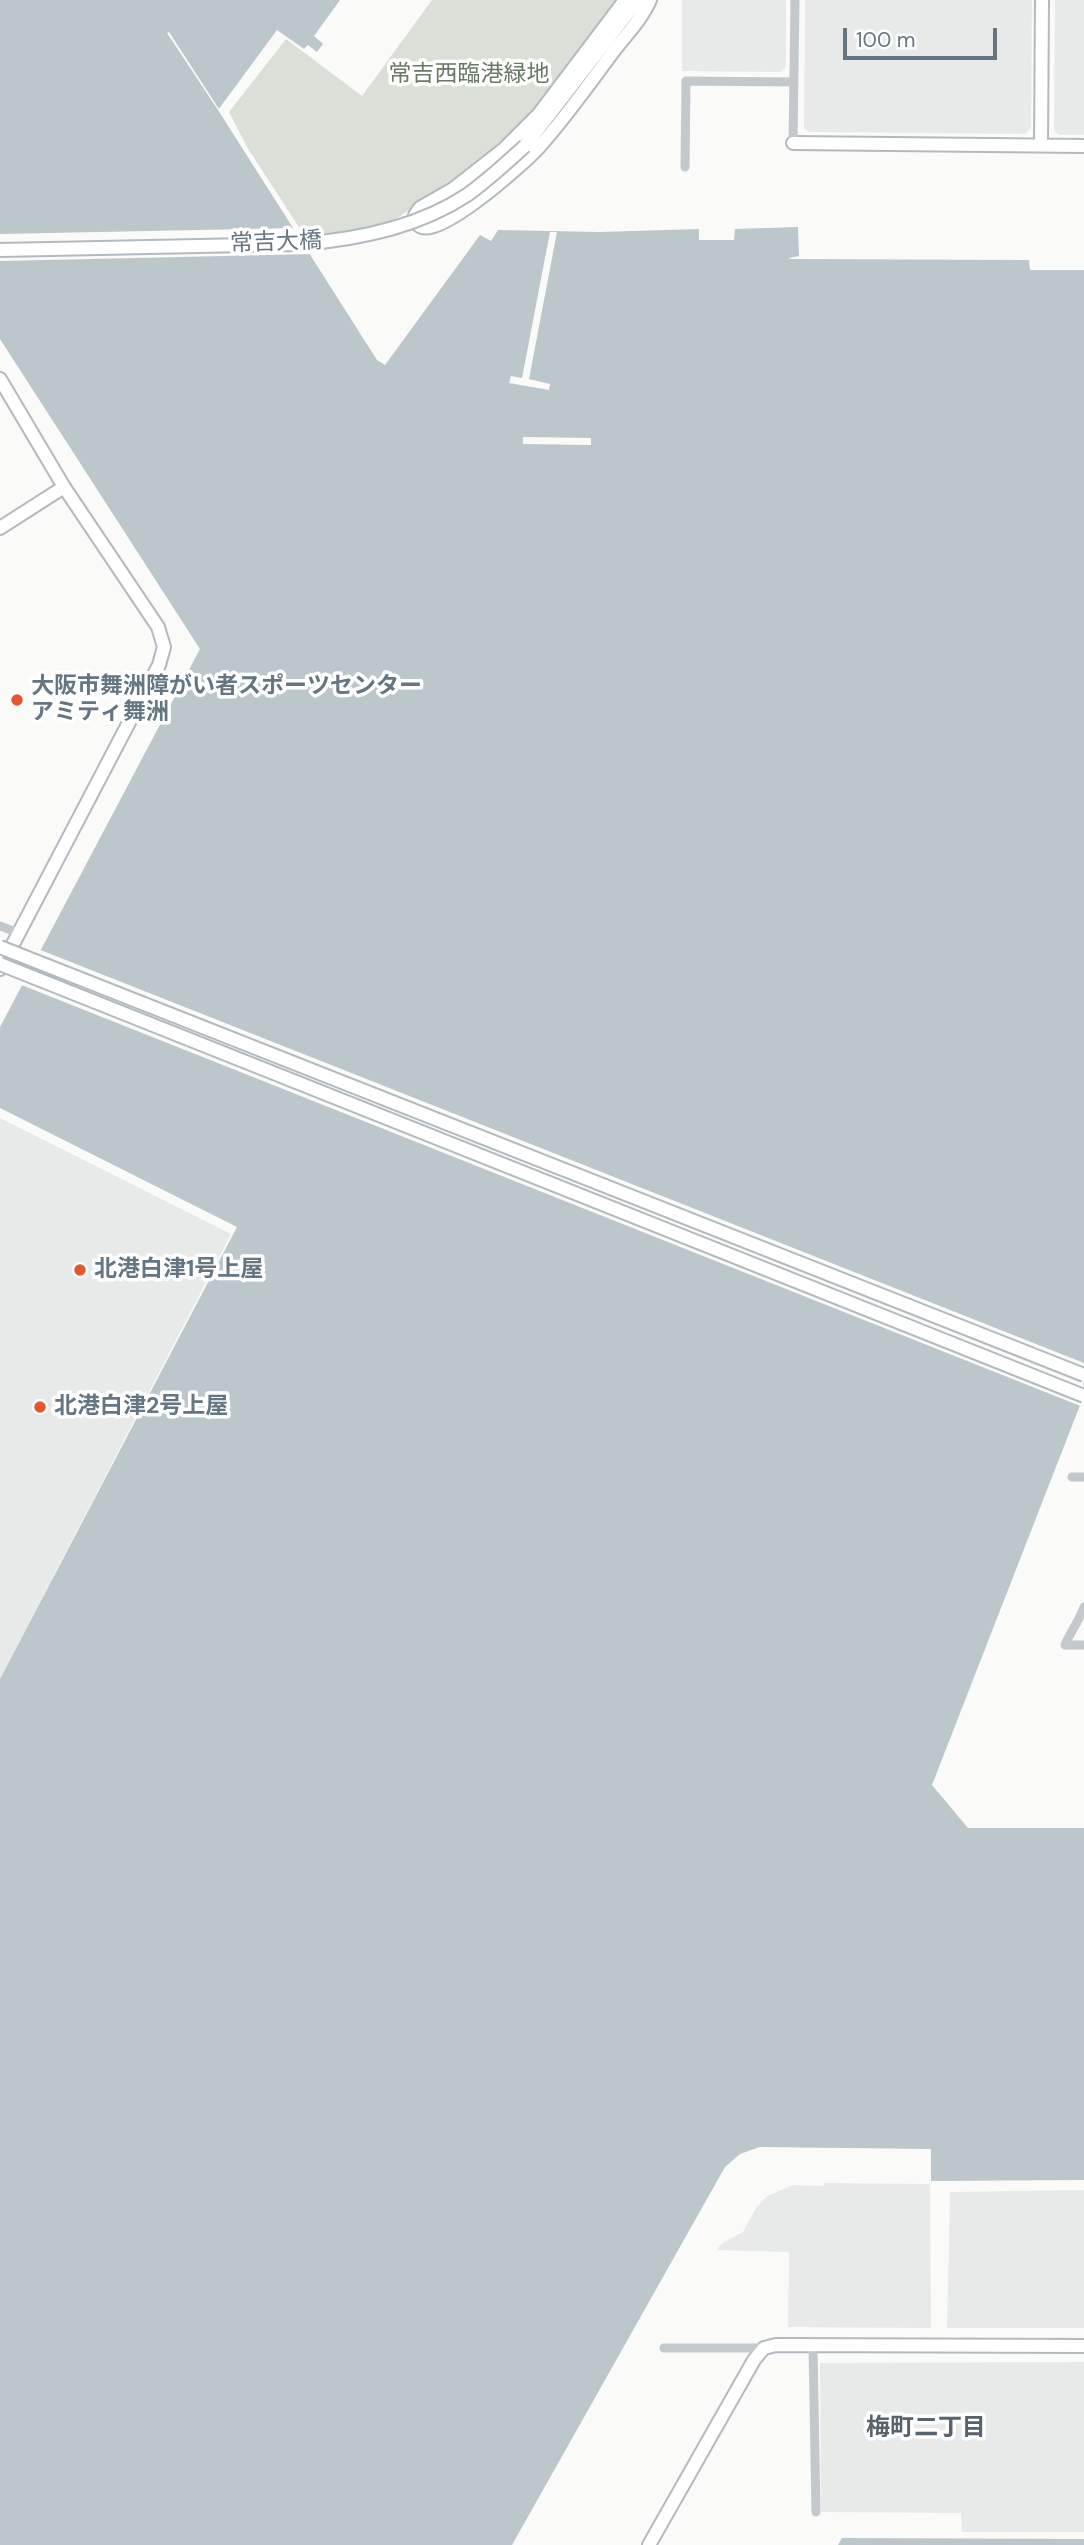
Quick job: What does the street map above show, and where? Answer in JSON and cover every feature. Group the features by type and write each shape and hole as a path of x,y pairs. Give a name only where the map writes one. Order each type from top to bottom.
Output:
{"street":[{"path":"625,0 538,115 483,167 420,208 415,215 415,222 419,226 431,228 457,213 498,185 522,164 555,128 650,0"},
{"name":"常吉大橋","path":"0,250 339,241 426,216 465,196 525,146 638,0"},
{"path":"795,0 793,143 1084,146"},
{"path":"1041,145 1042,0"},
{"path":"685,167 686,81 794,82"},
{"path":"0,379 64,487 158,627 164,647 159,666 0,966 1084,1396"},
{"path":"0,528 64,487"},
{"path":"0,926 19,933"},
{"path":"0,947 1084,1375"},
{"path":"1072,1477 1084,1478"},
{"path":"1084,1607 1065,1645 1084,1645"},
{"path":"664,2348 764,2348 776,2345 1084,2346"},
{"path":"813,2345 816,2512"},
{"path":"649,2545 754,2360 764,2348"}],"shaded area":[{"path":"0,0 340,0 314,36 323,44 317,52 308,45 304,49 277,30 218,110 377,360 385,365 480,235 491,241 498,230 599,232 699,229 699,240 734,240 735,229 798,227 799,256 790,259 1029,260 1030,270 1084,270 1084,1395 932,1785 968,1828 1084,1828 1084,2180 931,2181 931,2149 760,2147 740,2154 725,2167 512,2545 0,2545 0,1679 237,1227 0,1108 0,1027 200,649 0,339"},
{"path":"682,0 786,0 786,67 780,72 682,71"},
{"path":"805,0 1032,0 1031,128 1025,134 809,132 804,128"},
{"path":"1055,0 1084,0 1084,135 1059,135 1054,131"},
{"path":"0,1118 231,1234 0,1679"},
{"path":"824,2183 930,2184 931,2328 788,2327 789,2252 717,2250 722,2243 743,2232 756,2208 767,2196 793,2185 824,2186"},
{"path":"1084,2190 1084,2328 947,2328 950,2192"},
{"path":"1084,2362 1084,2532 962,2532 961,2513 821,2512 820,2363"},
{"path":"842,2538 1084,2539 1084,2545 838,2545"}],"green space":[{"name":"常吉西臨港緑地","path":"432,0 622,0 537,112 491,157 391,222 350,231 304,235 247,147 229,112 286,39 362,96"}],"pier":[{"path":"169,32 219,109 218,110 167,33"},
{"path":"297,228 314,254 0,261 0,234"},
{"path":"550,232 557,232 529,379 550,384 549,390 509,383 511,376 522,378"},
{"path":"523,437 591,438 591,445 523,444"},
{"path":"38,949 1084,1363 1083,1407 19,984"}],"place":[{"name":"大阪市舞洲障がい者スポーツセンター アミティ舞洲","path":"17,700"},
{"name":"北港白津1号上屋","path":"80,1270"},
{"name":"北港白津2号上屋","path":"40,1407"}],"district":[{"name":"梅町二丁目","path":"926,2429"}]}
